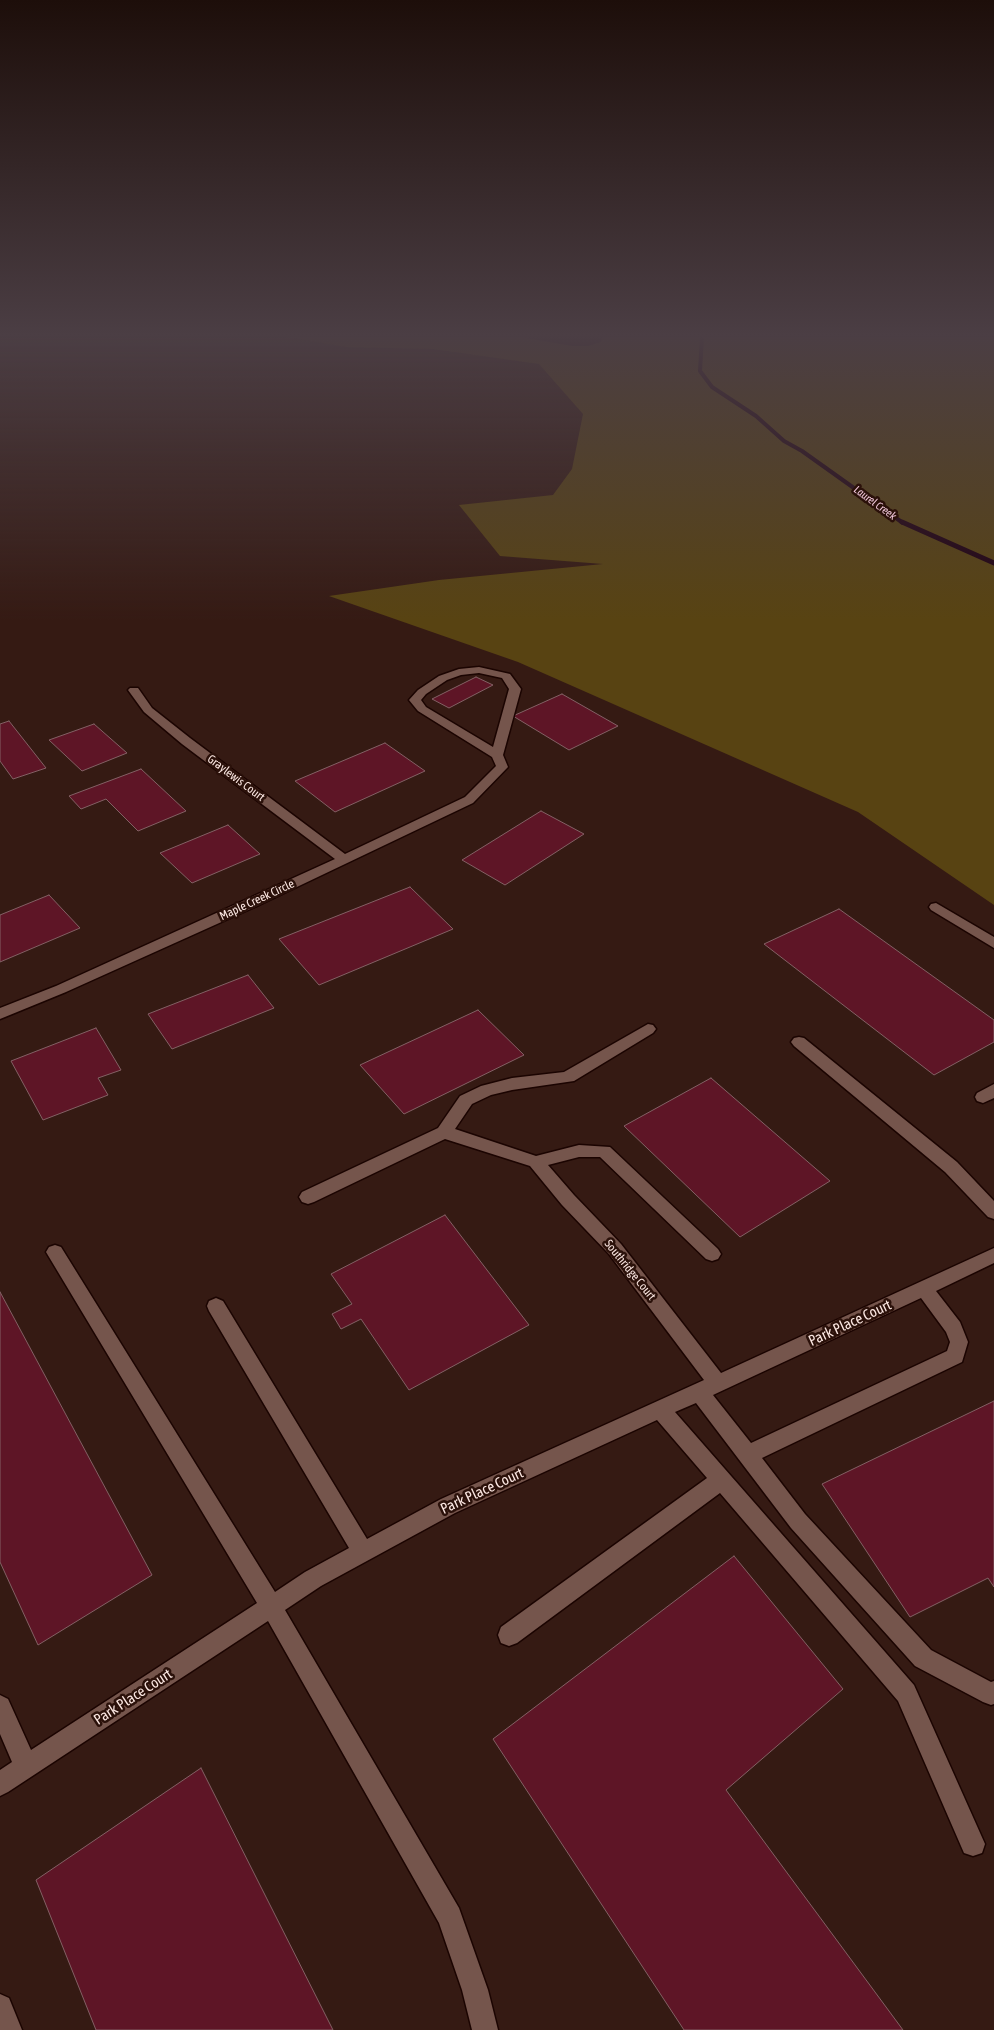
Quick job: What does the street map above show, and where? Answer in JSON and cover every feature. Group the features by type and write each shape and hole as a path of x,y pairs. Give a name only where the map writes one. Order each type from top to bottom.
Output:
{"street":[{"path":"479,670 506,676 515,689 499,761 422,709 415,700 422,692 443,678 459,672 479,670"},
{"name":"Graylewis Court","path":"134,690 148,710 344,859"},
{"name":"Maple Creek Circle","path":"0,1014 70,985 469,800 499,761"},
{"path":"936,907 994,943"},
{"path":"308,1197 444,1132 466,1100 487,1090 512,1084 568,1077 648,1029"},
{"path":"799,1042 951,1167 994,1212"},
{"path":"444,1132 536,1162 578,1151 604,1151 712,1254"},
{"name":"Southridge Court","path":"536,1162 568,1200 615,1249 708,1387 747,1455 798,1521 923,1658 991,1694 994,1692"},
{"path":"55,1252 271,1606 450,1917 485,2030"},
{"name":"Park Place Court","path":"0,1784 312,1579 448,1506 924,1288 994,1254"},
{"path":"747,1455 955,1356 959,1342 954,1328 924,1288"},
{"path":"216,1306 363,1552"},
{"path":"660,1409 906,1693 973,1844"},
{"path":"509,1635 721,1480"},
{"path":"0,1707 26,1767"},
{"path":"0,2007 9,2030"}],"shaded area":[{"path":"579,432 994,432 994,905 858,812 518,662 329,596 439,580 603,564 500,556 459,505 553,495 572,469"}],"building":[{"path":"476,677 493,685 449,708 432,699"},
{"path":"562,694 618,726 569,750 513,716"},
{"path":"9,721 46,768 13,779 0,761 0,724"},
{"path":"94,724 127,753 82,771 49,740"},
{"path":"385,743 425,771 335,812 295,781"},
{"path":"141,769 186,811 138,831 106,799 81,809 69,796"},
{"path":"541,811 584,834 505,885 462,860"},
{"path":"228,825 260,854 192,883 160,853"},
{"path":"410,887 453,929 319,985 279,939"},
{"path":"49,895 80,928 0,962 0,915"},
{"path":"839,909 994,1020 994,1042 934,1075 764,944"},
{"path":"248,975 274,1008 172,1049 148,1014"},
{"path":"478,1010 524,1055 404,1114 360,1065"},
{"path":"96,1028 121,1070 98,1078 108,1095 43,1120 11,1061"},
{"path":"711,1078 830,1181 740,1237 624,1126"},
{"path":"445,1215 529,1325 409,1390 361,1319 341,1329 332,1314 352,1304 331,1274"},
{"path":"0,1292 152,1575 38,1645 0,1562"},
{"path":"994,1401 994,1587 988,1578 910,1617 822,1484"},
{"path":"734,1556 843,1689 726,1790 903,2030 684,2030 493,1739"},
{"path":"201,1768 333,2030 96,2030 36,1880"}],"waterway":[{"name":"Laurel Creek","path":"774,432 784,441 802,451 903,523"},
{"name":"Laurel Creek","path":"902,522 994,563"}]}
